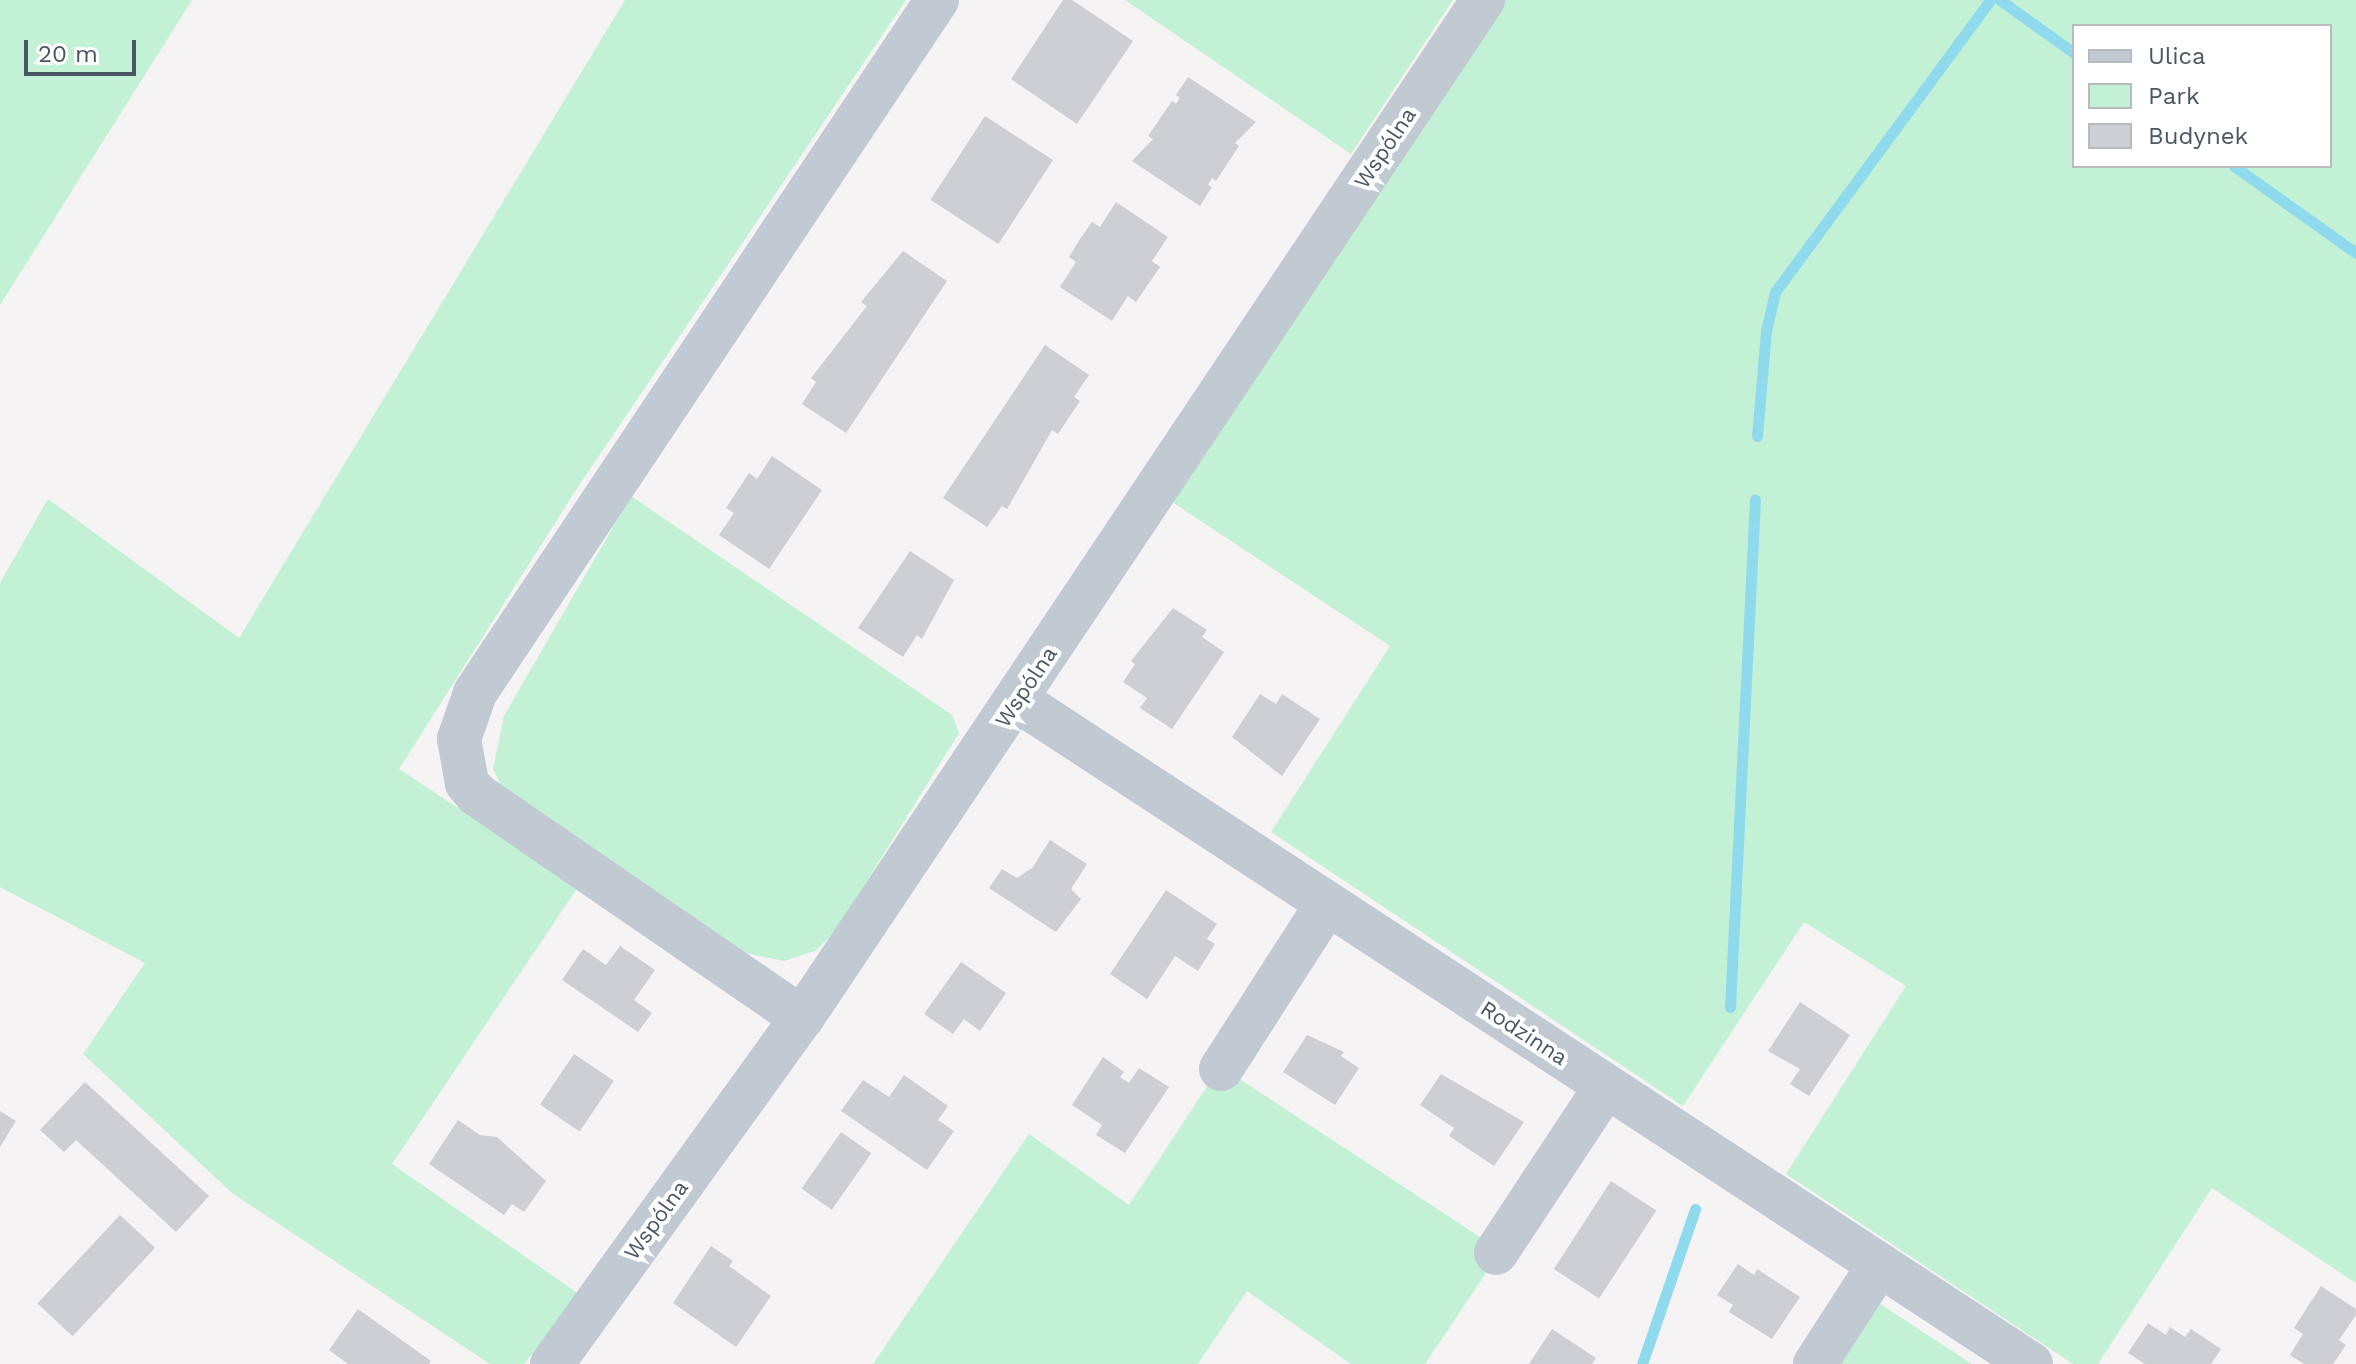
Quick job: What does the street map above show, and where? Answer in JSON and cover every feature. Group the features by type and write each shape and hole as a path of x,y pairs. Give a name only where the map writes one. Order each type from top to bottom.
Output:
{"street":[{"path":"802,1018 477,795 464,774 459,739 475,693 937,0"},
{"name":"Wspólna","path":"552,1364 802,1018 1483,0"},
{"name":"Rodzinna","path":"1017,700 2031,1364"},
{"path":"1221,1069 1327,904"},
{"path":"1496,1253 1606,1086"},
{"path":"1815,1364 1879,1265"}],"green space":[{"path":"0,0 192,0 0,305"},
{"path":"625,0 906,0 574,493 399,769 578,887 392,1164 579,1294 524,1364 490,1364 232,1193 83,1054 145,963 0,887 0,583 48,499 239,638"},
{"path":"1125,0 1453,0 1351,154"},
{"path":"1503,0 2356,0 2356,1283 2212,1188 2098,1364 2073,1364 1786,1174 1906,986 1804,922 1683,1106 1271,832 1390,646 1169,500"},
{"path":"631,496 952,715 959,733 835,932 815,951 784,961 735,951 505,793 493,769 504,716"},
{"path":"1238,1078 1483,1239 1490,1267 1425,1364 1351,1364 1247,1291 1198,1364 873,1364 1029,1134 1129,1205 1210,1082"},
{"path":"1877,1302 1972,1364 1837,1364"}],"building":[{"path":"1063,0 1072,0 1133,41 1077,124 1011,79"},
{"path":"1188,77 1256,122 1235,143 1239,146 1216,181 1212,178 1208,185 1212,187 1200,206 1132,161 1153,139 1148,136 1172,101 1176,104 1180,98 1176,95"},
{"path":"985,116 1053,160 998,244 931,200"},
{"path":"1116,202 1168,237 1152,261 1160,267 1136,302 1128,296 1112,321 1060,287 1076,262 1069,257 1080,239 1092,222 1100,227"},
{"path":"903,251 947,281 846,433 802,404 816,382 811,378 867,306 861,302"},
{"path":"1045,345 1089,375 1074,397 1080,401 1058,434 1052,430 1007,509 1002,506 987,527 943,498"},
{"path":"772,456 822,490 769,569 719,535 734,513 726,508 749,473 757,479"},
{"path":"910,551 954,580 922,639 917,635 903,657 858,628"},
{"path":"1173,608 1207,630 1202,637 1224,652 1172,729 1140,708 1147,698 1123,682 1135,664 1131,661"},
{"path":"1260,694 1276,704 1282,694 1320,719 1282,776 1232,737"},
{"path":"1050,840 1087,864 1071,889 1081,899 1056,932 989,888 1002,869 1017,878 1032,868"},
{"path":"1166,890 1217,924 1207,939 1215,944 1198,971 1175,956 1147,999 1110,974"},
{"path":"620,946 655,970 634,1000 652,1013 638,1032 562,980 583,949 606,965"},
{"path":"961,962 1006,993 980,1031 964,1019 953,1034 924,1014"},
{"path":"1800,1002 1850,1035 1809,1096 1790,1084 1800,1069 1768,1051"},
{"path":"1307,1035 1344,1052 1341,1056 1359,1068 1335,1105 1283,1072"},
{"path":"574,1054 614,1081 580,1131 540,1105"},
{"path":"1103,1057 1124,1072 1120,1077 1129,1083 1139,1068 1169,1087 1125,1153 1096,1135 1102,1125 1072,1105"},
{"path":"1441,1074 1524,1122 1494,1166 1449,1136 1454,1128 1420,1105"},
{"path":"904,1075 948,1106 938,1120 954,1131 927,1170 841,1111 863,1080 889,1097"},
{"path":"85,1082 209,1196 176,1232 76,1140 64,1152 40,1130"},
{"path":"0,1111 16,1121 0,1147"},
{"path":"458,1120 480,1135 497,1137 546,1181 524,1212 512,1204 504,1215 429,1164"},
{"path":"841,1132 871,1153 832,1210 801,1189"},
{"path":"1611,1181 1656,1210 1599,1298 1554,1269"},
{"path":"120,1215 155,1248 73,1336 37,1303"},
{"path":"711,1246 733,1261 729,1266 771,1296 736,1347 673,1303"},
{"path":"1738,1264 1754,1275 1757,1269 1800,1297 1772,1339 1729,1312 1733,1305 1717,1295"},
{"path":"2321,1286 2356,1309 2356,1315 2339,1340 2346,1345 2333,1364 2304,1364 2290,1355 2303,1334 2294,1328"},
{"path":"358,1309 431,1361 429,1364 348,1364 329,1350"},
{"path":"2148,1323 2166,1335 2170,1327 2185,1337 2191,1329 2221,1349 2211,1364 2145,1364 2128,1353"},
{"path":"1552,1329 1596,1358 1592,1364 1529,1364"}],"waterway":[{"path":"1757,436 1766,331 1775,292 1990,0"},
{"path":"2000,0 2072,52"},
{"path":"2237,168 2356,253"},
{"path":"1730,1007 1755,500"},
{"path":"1642,1364 1695,1209"}]}
